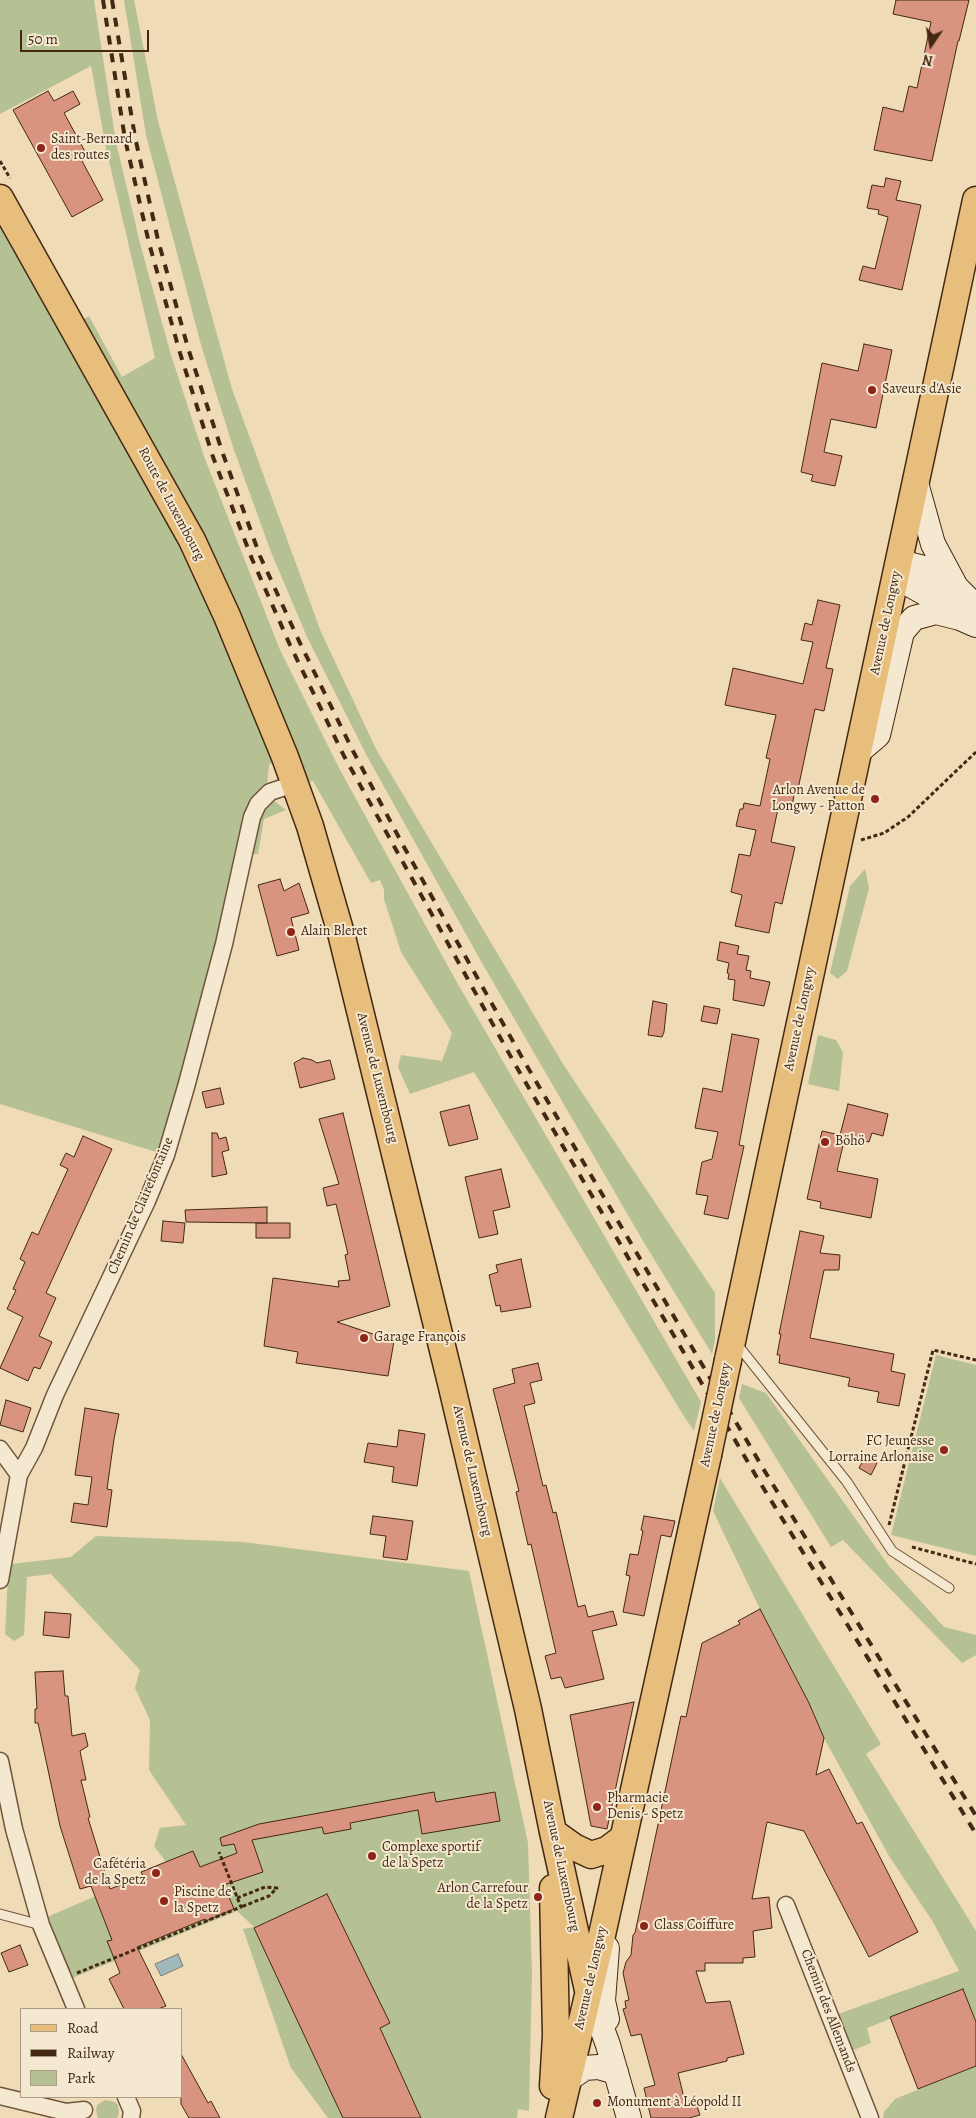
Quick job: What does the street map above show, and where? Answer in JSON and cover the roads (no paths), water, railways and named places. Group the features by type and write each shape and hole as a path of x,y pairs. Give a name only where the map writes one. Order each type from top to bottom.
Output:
{"main road":[{"name":"Route de Luxembourg","path":"0,198 192,540 227,616 310,826"},
{"name":"Avenue de Longwy","path":"559,2118 603,1930 708,1455 976,200"},
{"path":"916,483 932,544 956,587"},
{"path":"897,569 928,569 956,587 976,607"},
{"path":"897,569 976,624"},
{"path":"858,752 878,735 902,632 914,618 936,612 976,624"},
{"name":"Avenue de Luxembourg","path":"310,826 342,937 451,1383 528,1709 588,1990 608,2045 629,2118"},
{"path":"553,1832 574,1847 591,1855 607,1850 623,1838"},
{"path":"550,2118 556,2036 553,1832"},
{"path":"603,1930 607,1945 603,2001 611,2035 608,2045"},
{"path":"567,2080 585,2068 598,2067 616,2072"}],"street":[{"name":"Chemin de Clairefontaine","path":"0,1580 18,1476 34,1448 55,1394 147,1201 166,1155 186,1088 224,944 252,817 258,804 270,792 294,784"},
{"path":"0,1449 18,1476"},
{"path":"0,1761 14,1829 41,1925 76,2008"},
{"name":"Chemin des Allemands","path":"786,1905 870,2118"},
{"path":"0,2096 66,2112 87,2108"},
{"path":"126,2098 132,2111 131,2118"}],"lane":[{"path":"730,1350 847,1482 892,1551 949,1588"},
{"path":"0,1914 41,1925"}],"water":[{"path":"178,1954 183,1966 161,1976 155,1964"}],"railway":[{"path":"103,0 125,139 149,243 180,353 213,457 252,559 290,645 344,756 516,1066 756,1476 976,1834"},
{"path":"112,0 135,137 158,240 188,348 223,454 260,556 299,641 353,751 404,847 524,1061 764,1470 976,1816"}],"place":[{"name":"Saint-Bernard des routes","path":"41,148"},
{"name":"Saveurs d'Asie","path":"872,390"},
{"name":"Arlon Avenue de Longwy - Patton","path":"875,799"},
{"name":"Alain Bleret","path":"291,932"},
{"name":"Böhö","path":"825,1142"},
{"name":"Garage François","path":"364,1338"},
{"name":"FC Jeunesse Lorraine Arlonaise","path":"944,1450"},
{"name":"Pharmacie Denis - Spetz","path":"597,1807"},
{"name":"Complexe sportif de la Spetz","path":"372,1856"},
{"name":"Cafétéria de la Spetz","path":"156,1873"},
{"name":"Arlon Carrefour de la Spetz","path":"538,1897"},
{"name":"Piscine de la Spetz","path":"164,1901"},
{"name":"Class Coiffure","path":"644,1926"},
{"name":"Monument à Léopold II","path":"597,2103"}]}
